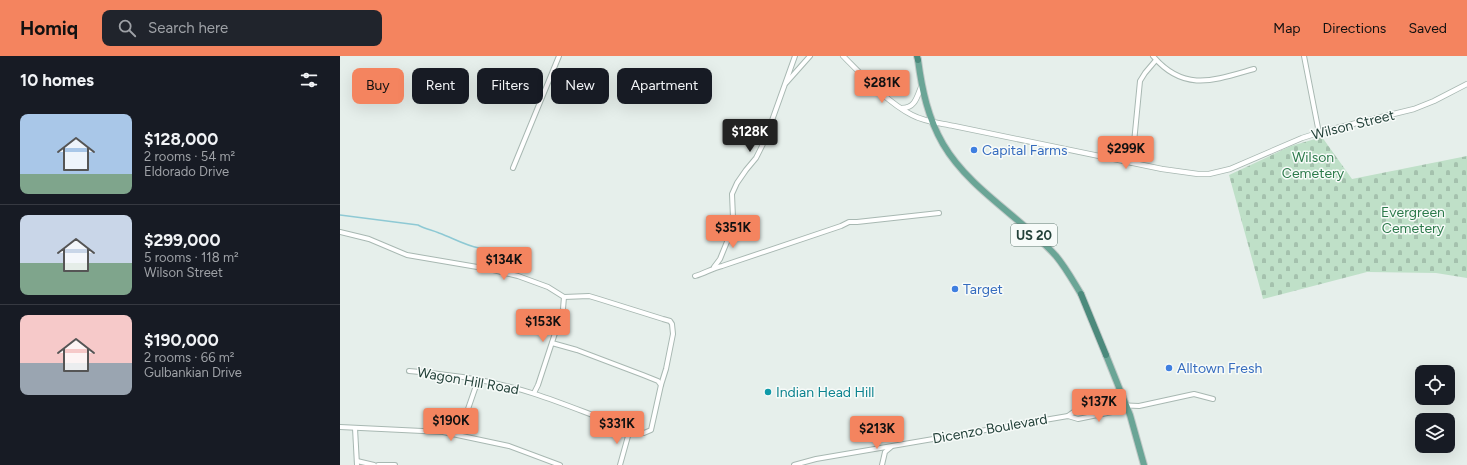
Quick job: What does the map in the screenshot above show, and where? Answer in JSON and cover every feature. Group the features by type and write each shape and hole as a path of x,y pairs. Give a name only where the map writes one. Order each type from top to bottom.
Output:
{"highway":[{"name":"US 20","path":"1081,294 1106,354"}],"main road":[{"name":"US 20","path":"917,58 922,87 933,123 944,145 958,164 976,184 1053,254 1069,274 1081,294"},
{"name":"US 20","path":"1106,354 1127,405 1144,465"}],"street":[{"path":"513,168 559,56"},
{"path":"695,276 708,272 720,259 731,232 733,222 732,194 737,183 756,158 795,56"},
{"path":"785,85 810,56"},
{"name":"Wilson Street","path":"843,56 886,97 913,116 933,123 970,129 1177,172 1209,174 1230,169 1282,146 1319,133 1414,109 1434,101 1467,84"},
{"path":"1304,56 1319,133"},
{"path":"1132,163 1140,82 1154,58 1170,71 1186,79 1198,81 1211,80 1254,69"},
{"path":"902,108 910,107 915,103 922,87"},
{"path":"714,267 722,266 848,222 939,213"},
{"path":"340,232 369,239 407,255 489,269 518,276 548,287 564,297 552,343 534,393"},
{"name":"Wagon Hill Road","path":"409,371 478,380 534,393 644,434 651,430 670,351 673,334 672,324 663,319 589,296 564,297"},
{"path":"552,343 577,350 644,375 658,381 661,385"},
{"path":"459,435 478,380"},
{"path":"1127,405 1139,406 1194,394 1213,399"},
{"name":"Dicenzo Boulevard","path":"794,465 816,459 1068,416 1076,411 1116,405 1127,405"},
{"name":"Dicenzo Boulevard","path":"1068,416 1078,419 1117,411 1127,405"},
{"path":"340,427 423,431 459,435 509,446 560,465"},
{"path":"355,428 357,463 374,465"},
{"path":"620,465 630,429"},
{"path":"882,465 885,452 892,446"},
{"path":"378,465 395,465"}],"green space":[{"name":"Evergreen Cemetery","path":"1322,137 1352,179 1467,156 1467,278 1436,273 1367,272 1263,299 1229,175 1291,146"}],"waterway":[{"path":"340,215 418,225 479,248"}],"place":[{"name":"Capital Farms","path":"974,150"},
{"name":"Target","path":"955,289"},
{"name":"Alltown Fresh","path":"1169,368"},
{"name":"Indian Head Hill","path":"768,392"}],"park label":[{"name":"Wilson Cemetery","path":"1313,166"}]}
